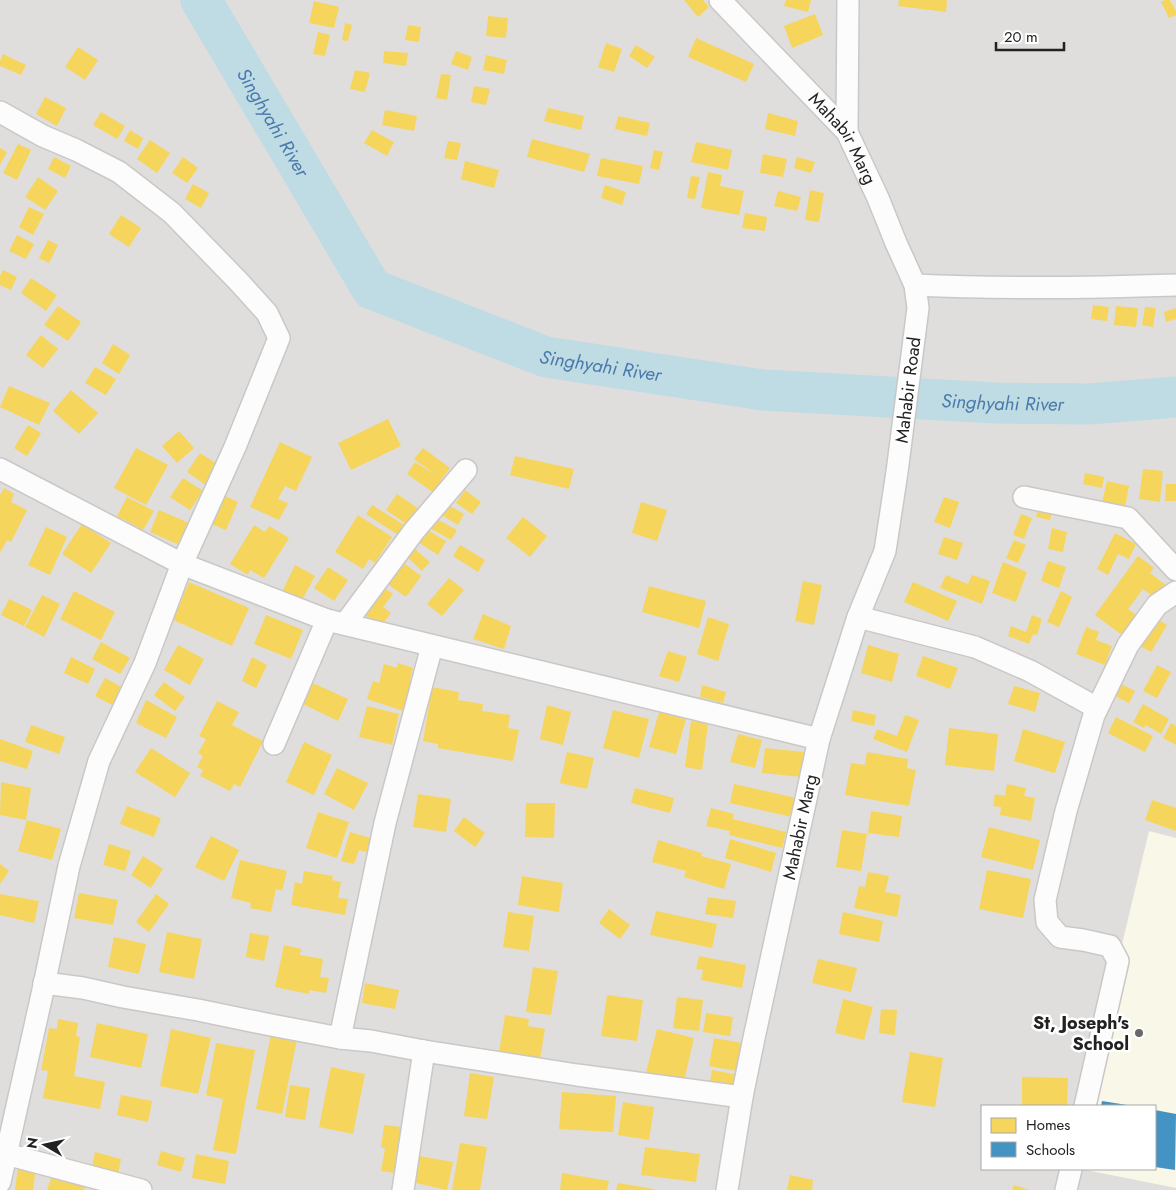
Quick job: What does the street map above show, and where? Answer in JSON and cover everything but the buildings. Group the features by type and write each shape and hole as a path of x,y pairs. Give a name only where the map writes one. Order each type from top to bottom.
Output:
{"street":[{"name":"Mahabir Marg","path":"720,0 847,132 878,198 915,285 918,308"},
{"path":"847,132 848,0"},
{"path":"0,112 43,136 119,172 172,213 234,276 267,313 279,338 235,447 182,564 145,663 99,761 68,866 0,1182"},
{"path":"915,285 1038,288 1176,285"},
{"name":"Mahabir Road","path":"897,472 918,308"},
{"path":"0,469 182,564 336,622 819,739"},
{"path":"274,744 336,622 466,470"},
{"name":"Mahabir Marg","path":"727,1190 754,1038 819,739 858,617 885,551 897,472"},
{"path":"1024,497 1128,518 1176,570"},
{"path":"1085,1105 1118,961 1110,946 1060,936 1047,922 1044,900 1066,811 1097,708 1128,645 1157,606 1176,592"},
{"path":"858,617 975,647 1030,671 1097,708"},
{"path":"340,1038 385,823 432,646"},
{"path":"44,983 83,988 340,1038 371,1041 577,1075 742,1097"},
{"path":"403,1190 424,1050"},
{"path":"6,1154 141,1190"},
{"path":"1066,1190 1071,1170"}],"shaded area":[{"path":"0,0 1176,0 1176,1190 0,1190"},
{"name":"St, Joseph's School","path":"1149,831 1176,838 1176,1188 1086,1170 1156,1170 1156,1105 1085,1105"}],"waterway":[{"name":"Singhyahi River","path":"201,0 372,289 546,357 763,390 995,403 1089,404 1176,397"}],"place":[{"name":"St, Joseph's School","path":"1139,1033"}]}
